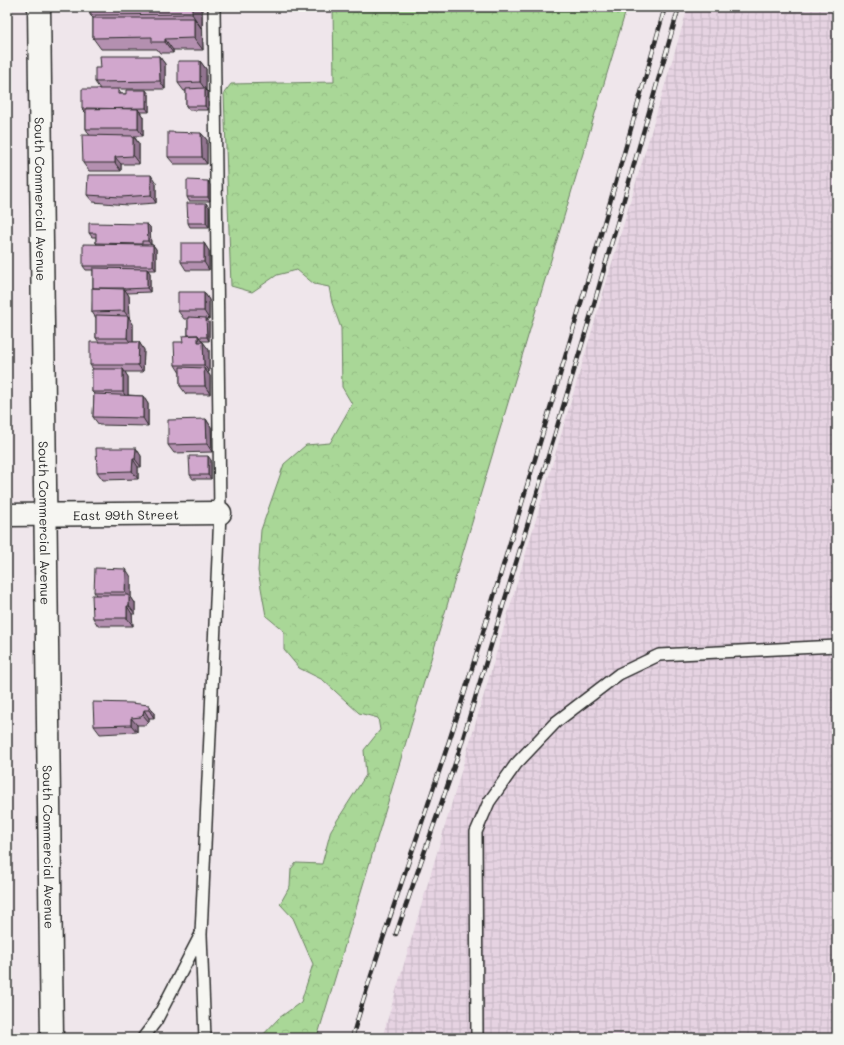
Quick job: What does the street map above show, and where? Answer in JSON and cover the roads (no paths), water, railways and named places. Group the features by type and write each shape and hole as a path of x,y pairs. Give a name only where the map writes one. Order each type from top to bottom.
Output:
{"main road":[{"name":"South Commercial Avenue","path":"39,7 52,1038"},
{"name":"East 99th Street","path":"7,515 220,514"}],"lane":[{"path":"205,1038 201,934 220,514 214,7"},
{"path":"477,1038 476,832 489,802 516,764 556,722 619,674 659,655 837,646"},
{"path":"143,1038 156,1021 201,934"}],"railway":[{"path":"352,1038 379,950 452,732 492,603 593,263 665,7"},
{"path":"396,934 457,758 592,311 679,7"}]}
